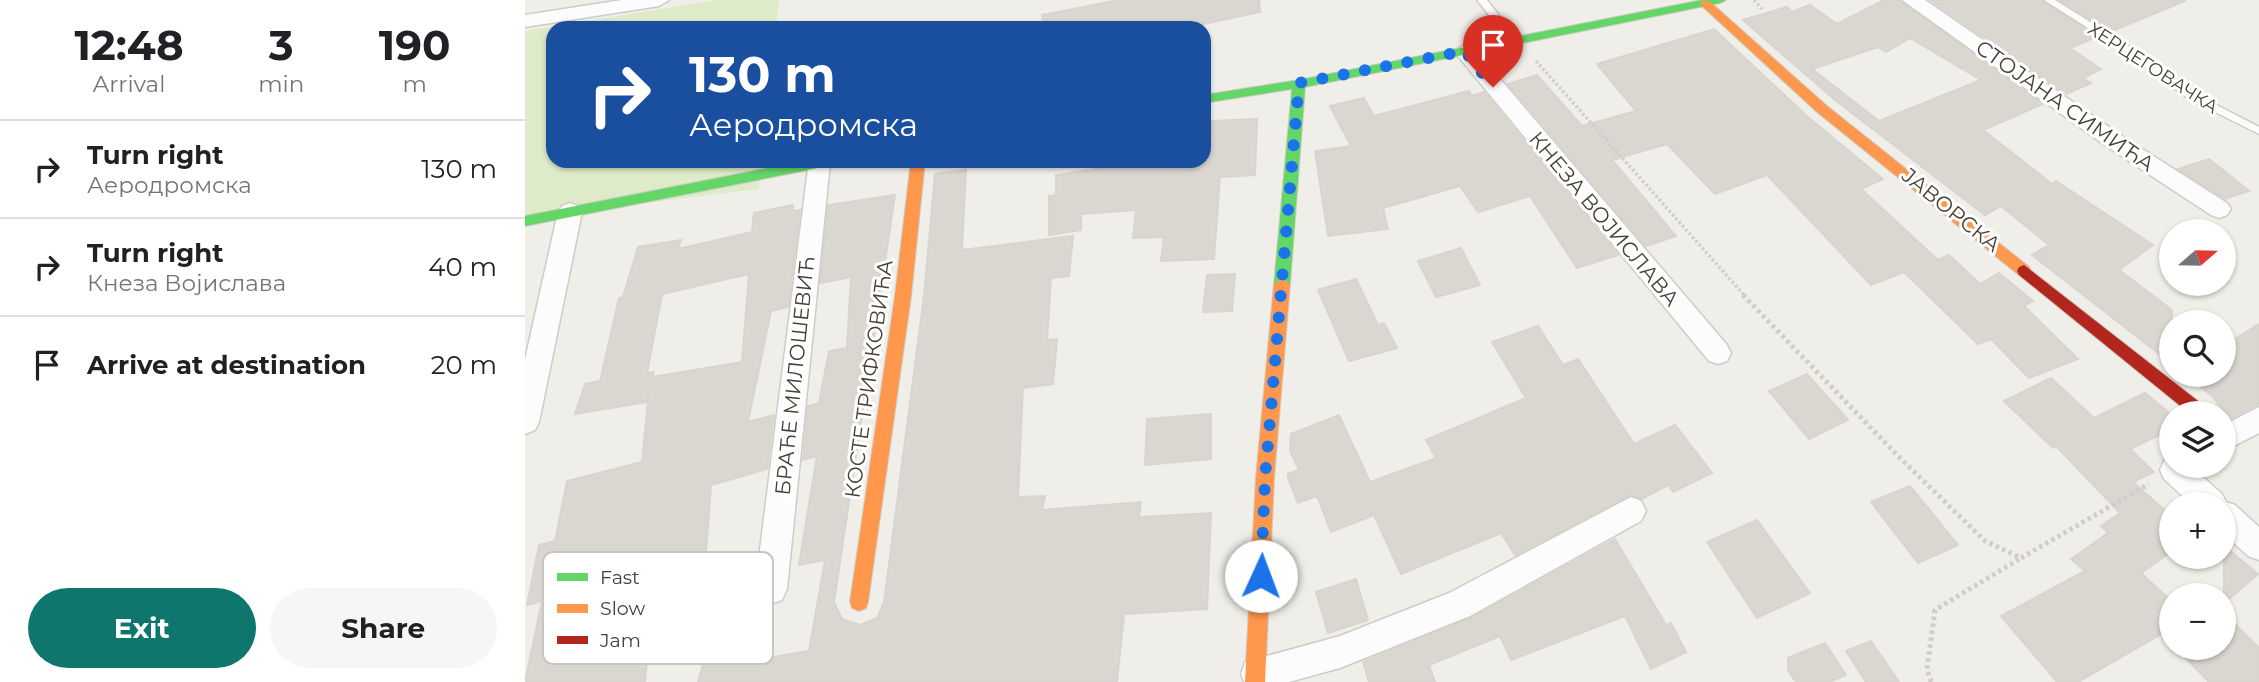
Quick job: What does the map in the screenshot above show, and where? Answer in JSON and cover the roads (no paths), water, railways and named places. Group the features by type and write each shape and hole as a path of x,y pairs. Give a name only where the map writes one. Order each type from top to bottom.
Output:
{"street":[{"path":"525,21 659,0"},
{"name":"СТОЈАНА СИМИЋА","path":"1912,0 2114,141 2219,209"},
{"path":"1211,98 1712,2"},
{"name":"ЈАВОРСКА","path":"1712,2 1822,109 2186,401"},
{"name":"КНЕЗА ВОЈИСЛАВА","path":"1465,51 1718,353"},
{"path":"1299,83 1265,478 1256,678 1340,652 1459,605 1631,511"},
{"path":"525,221 793,168"},
{"name":"БРАЋЕ МИЛОШЕВИЋ","path":"773,573 822,168"},
{"name":"КОСТЕ ТРИФКОВИЋА","path":"859,602 903,296 917,168"},
{"path":"525,422 570,212"},
{"path":"2236,431 2259,419"},
{"path":"2187,478 2201,492"},
{"path":"2236,526 2259,546"}],"lane":[{"path":"1482,0 1514,41"},
{"name":"ХЕРЦЕГОВАЧКА","path":"2049,0 2127,49 2193,97 2259,131"}]}
